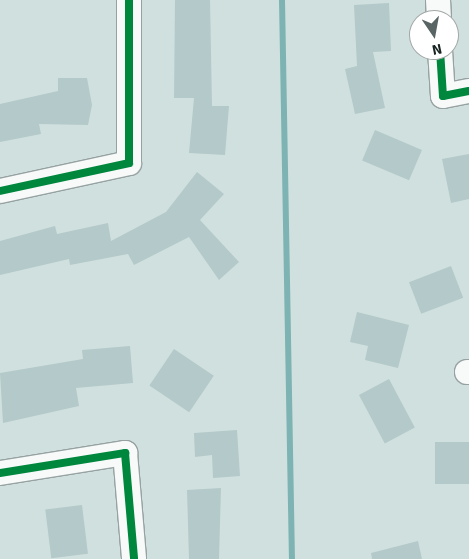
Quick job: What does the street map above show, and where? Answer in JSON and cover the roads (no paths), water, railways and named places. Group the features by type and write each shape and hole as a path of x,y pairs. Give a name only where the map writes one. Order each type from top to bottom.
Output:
{"street":[{"path":"0,191 129,163 128,0"},
{"path":"441,60 443,96 469,91"},
{"path":"0,473 125,453 134,559"}],"waterway":[{"path":"282,0 292,559"}]}
